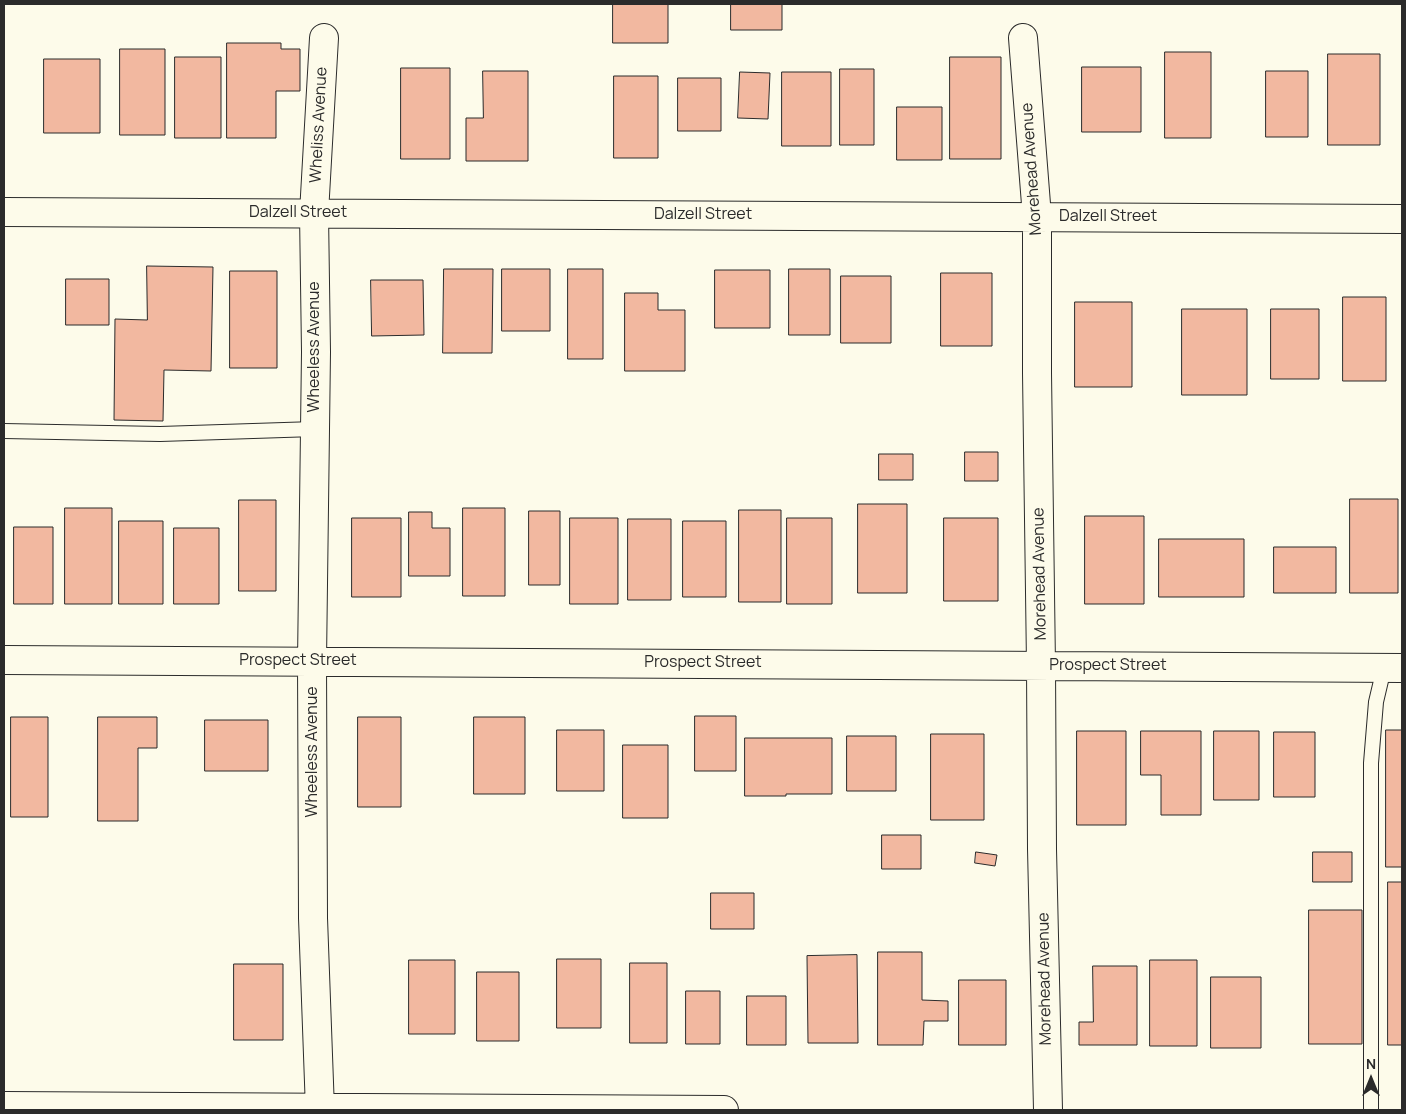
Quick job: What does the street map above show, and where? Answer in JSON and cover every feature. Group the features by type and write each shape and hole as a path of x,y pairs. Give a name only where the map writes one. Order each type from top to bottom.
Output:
{"street":[{"name":"Wheliss Avenue","path":"314,213 324,38"},
{"name":"Morehead Avenue","path":"1023,38 1037,217 1042,849 1048,1110"},
{"name":"Dalzell Street","path":"4,212 1402,218"},
{"name":"Wheeless Avenue","path":"314,213 316,352 312,661 313,918 320,1109"},
{"name":"Prospect Street","path":"4,660 1393,668"},
{"path":"4,1106 724,1110"}],"lane":[{"path":"4,431 160,434 315,429"},
{"path":"1371,1110 1371,763 1376,702 1393,668"}],"building":[{"path":"613,4 668,4 668,43 613,43"},
{"path":"731,4 782,4 782,30 731,30"},
{"path":"227,43 281,43 281,49 300,49 300,91 276,91 276,138 227,138"},
{"path":"120,49 165,49 165,135 120,135"},
{"path":"1165,52 1211,52 1211,138 1165,138"},
{"path":"1328,54 1380,54 1380,145 1328,145"},
{"path":"175,57 221,57 221,138 175,138"},
{"path":"950,57 1001,57 1001,159 950,159"},
{"path":"44,59 100,59 100,133 44,133"},
{"path":"1082,67 1141,67 1141,132 1082,132"},
{"path":"401,68 450,68 450,159 401,159"},
{"path":"840,69 874,69 874,145 840,145"},
{"path":"483,71 528,71 528,161 466,161 466,118 483,118"},
{"path":"1266,71 1308,71 1308,137 1266,137"},
{"path":"740,72 770,73 768,119 738,118"},
{"path":"782,72 831,72 831,146 782,146"},
{"path":"614,76 658,76 658,158 614,158"},
{"path":"678,78 721,78 721,131 678,131"},
{"path":"897,107 942,107 942,160 897,160"},
{"path":"147,266 213,267 211,371 164,370 163,421 114,420 115,319 147,320"},
{"path":"444,269 493,269 492,353 443,353"},
{"path":"502,269 550,269 550,331 502,331"},
{"path":"568,269 603,269 603,359 568,359"},
{"path":"789,269 830,269 830,335 789,335"},
{"path":"715,270 770,270 770,328 715,328"},
{"path":"230,271 277,271 277,368 230,368"},
{"path":"941,273 992,273 992,346 941,346"},
{"path":"841,276 891,276 891,343 841,343"},
{"path":"66,279 109,279 109,325 66,325"},
{"path":"371,280 423,280 424,335 372,336"},
{"path":"625,293 658,293 658,310 685,310 685,371 625,371"},
{"path":"1343,297 1386,297 1386,381 1343,381"},
{"path":"1075,302 1132,302 1132,387 1075,387"},
{"path":"1182,309 1247,309 1247,395 1182,395"},
{"path":"1271,309 1319,309 1319,379 1271,379"},
{"path":"965,452 998,452 998,481 965,481"},
{"path":"879,454 913,454 913,480 879,480"},
{"path":"1350,499 1398,499 1398,593 1350,593"},
{"path":"239,500 276,500 276,591 239,591"},
{"path":"858,504 907,504 907,593 858,593"},
{"path":"65,508 112,508 112,604 65,604"},
{"path":"463,508 505,508 505,596 463,596"},
{"path":"739,510 781,510 781,602 739,602"},
{"path":"529,511 560,511 560,585 529,585"},
{"path":"409,512 432,512 432,528 450,528 450,576 409,576"},
{"path":"1085,516 1144,516 1144,604 1085,604"},
{"path":"352,518 401,518 401,597 352,597"},
{"path":"570,518 618,518 618,604 570,604"},
{"path":"787,518 832,518 832,604 787,604"},
{"path":"944,518 998,518 998,601 944,601"},
{"path":"628,519 671,519 671,600 628,600"},
{"path":"119,521 163,521 163,604 119,604"},
{"path":"683,521 726,521 726,597 683,597"},
{"path":"14,527 53,527 53,604 14,604"},
{"path":"174,528 219,528 219,604 174,604"},
{"path":"1159,539 1244,539 1244,597 1159,597"},
{"path":"1274,547 1336,547 1336,593 1274,593"},
{"path":"695,716 736,716 736,771 695,771"},
{"path":"11,717 48,717 48,817 11,817"},
{"path":"98,717 157,717 157,748 138,748 138,821 98,821"},
{"path":"358,717 401,717 401,807 358,807"},
{"path":"474,717 525,717 525,794 474,794"},
{"path":"205,720 268,720 268,771 205,771"},
{"path":"557,730 604,730 604,791 557,791"},
{"path":"1386,730 1402,730 1402,867 1386,867"},
{"path":"1077,731 1126,731 1126,825 1077,825"},
{"path":"1141,731 1201,731 1201,815 1161,815 1161,775 1141,775"},
{"path":"1214,731 1259,731 1259,800 1214,800"},
{"path":"1274,732 1315,732 1315,797 1274,797"},
{"path":"931,734 984,734 984,820 931,820"},
{"path":"847,736 896,736 896,791 847,791"},
{"path":"745,738 832,738 832,794 745,796"},
{"path":"623,745 668,745 668,818 623,818"},
{"path":"882,835 921,835 921,869 882,869"},
{"path":"976,852 997,855 995,866 975,863"},
{"path":"1313,852 1352,852 1352,882 1313,882"},
{"path":"1388,882 1402,882 1402,1045 1388,1045"},
{"path":"711,893 754,893 754,929 711,929"},
{"path":"1309,910 1362,910 1362,1044 1309,1044"},
{"path":"878,952 922,952 922,1000 948,1001 948,1021 924,1021 923,1045 878,1045"},
{"path":"857,955 858,1043 808,1043 807,956"},
{"path":"557,959 601,959 601,1028 557,1028"},
{"path":"409,960 455,960 455,1034 409,1034"},
{"path":"1150,960 1197,960 1197,1046 1150,1046"},
{"path":"630,963 667,963 667,1043 630,1043"},
{"path":"234,964 283,964 283,1040 234,1040"},
{"path":"1093,966 1137,966 1137,1045 1079,1045 1079,1022 1093,1022"},
{"path":"477,972 519,972 519,1041 477,1041"},
{"path":"1211,977 1261,977 1261,1048 1211,1048"},
{"path":"959,980 1006,980 1006,1045 959,1045"},
{"path":"686,991 720,991 720,1044 686,1044"},
{"path":"747,996 786,996 786,1045 747,1045"}]}
